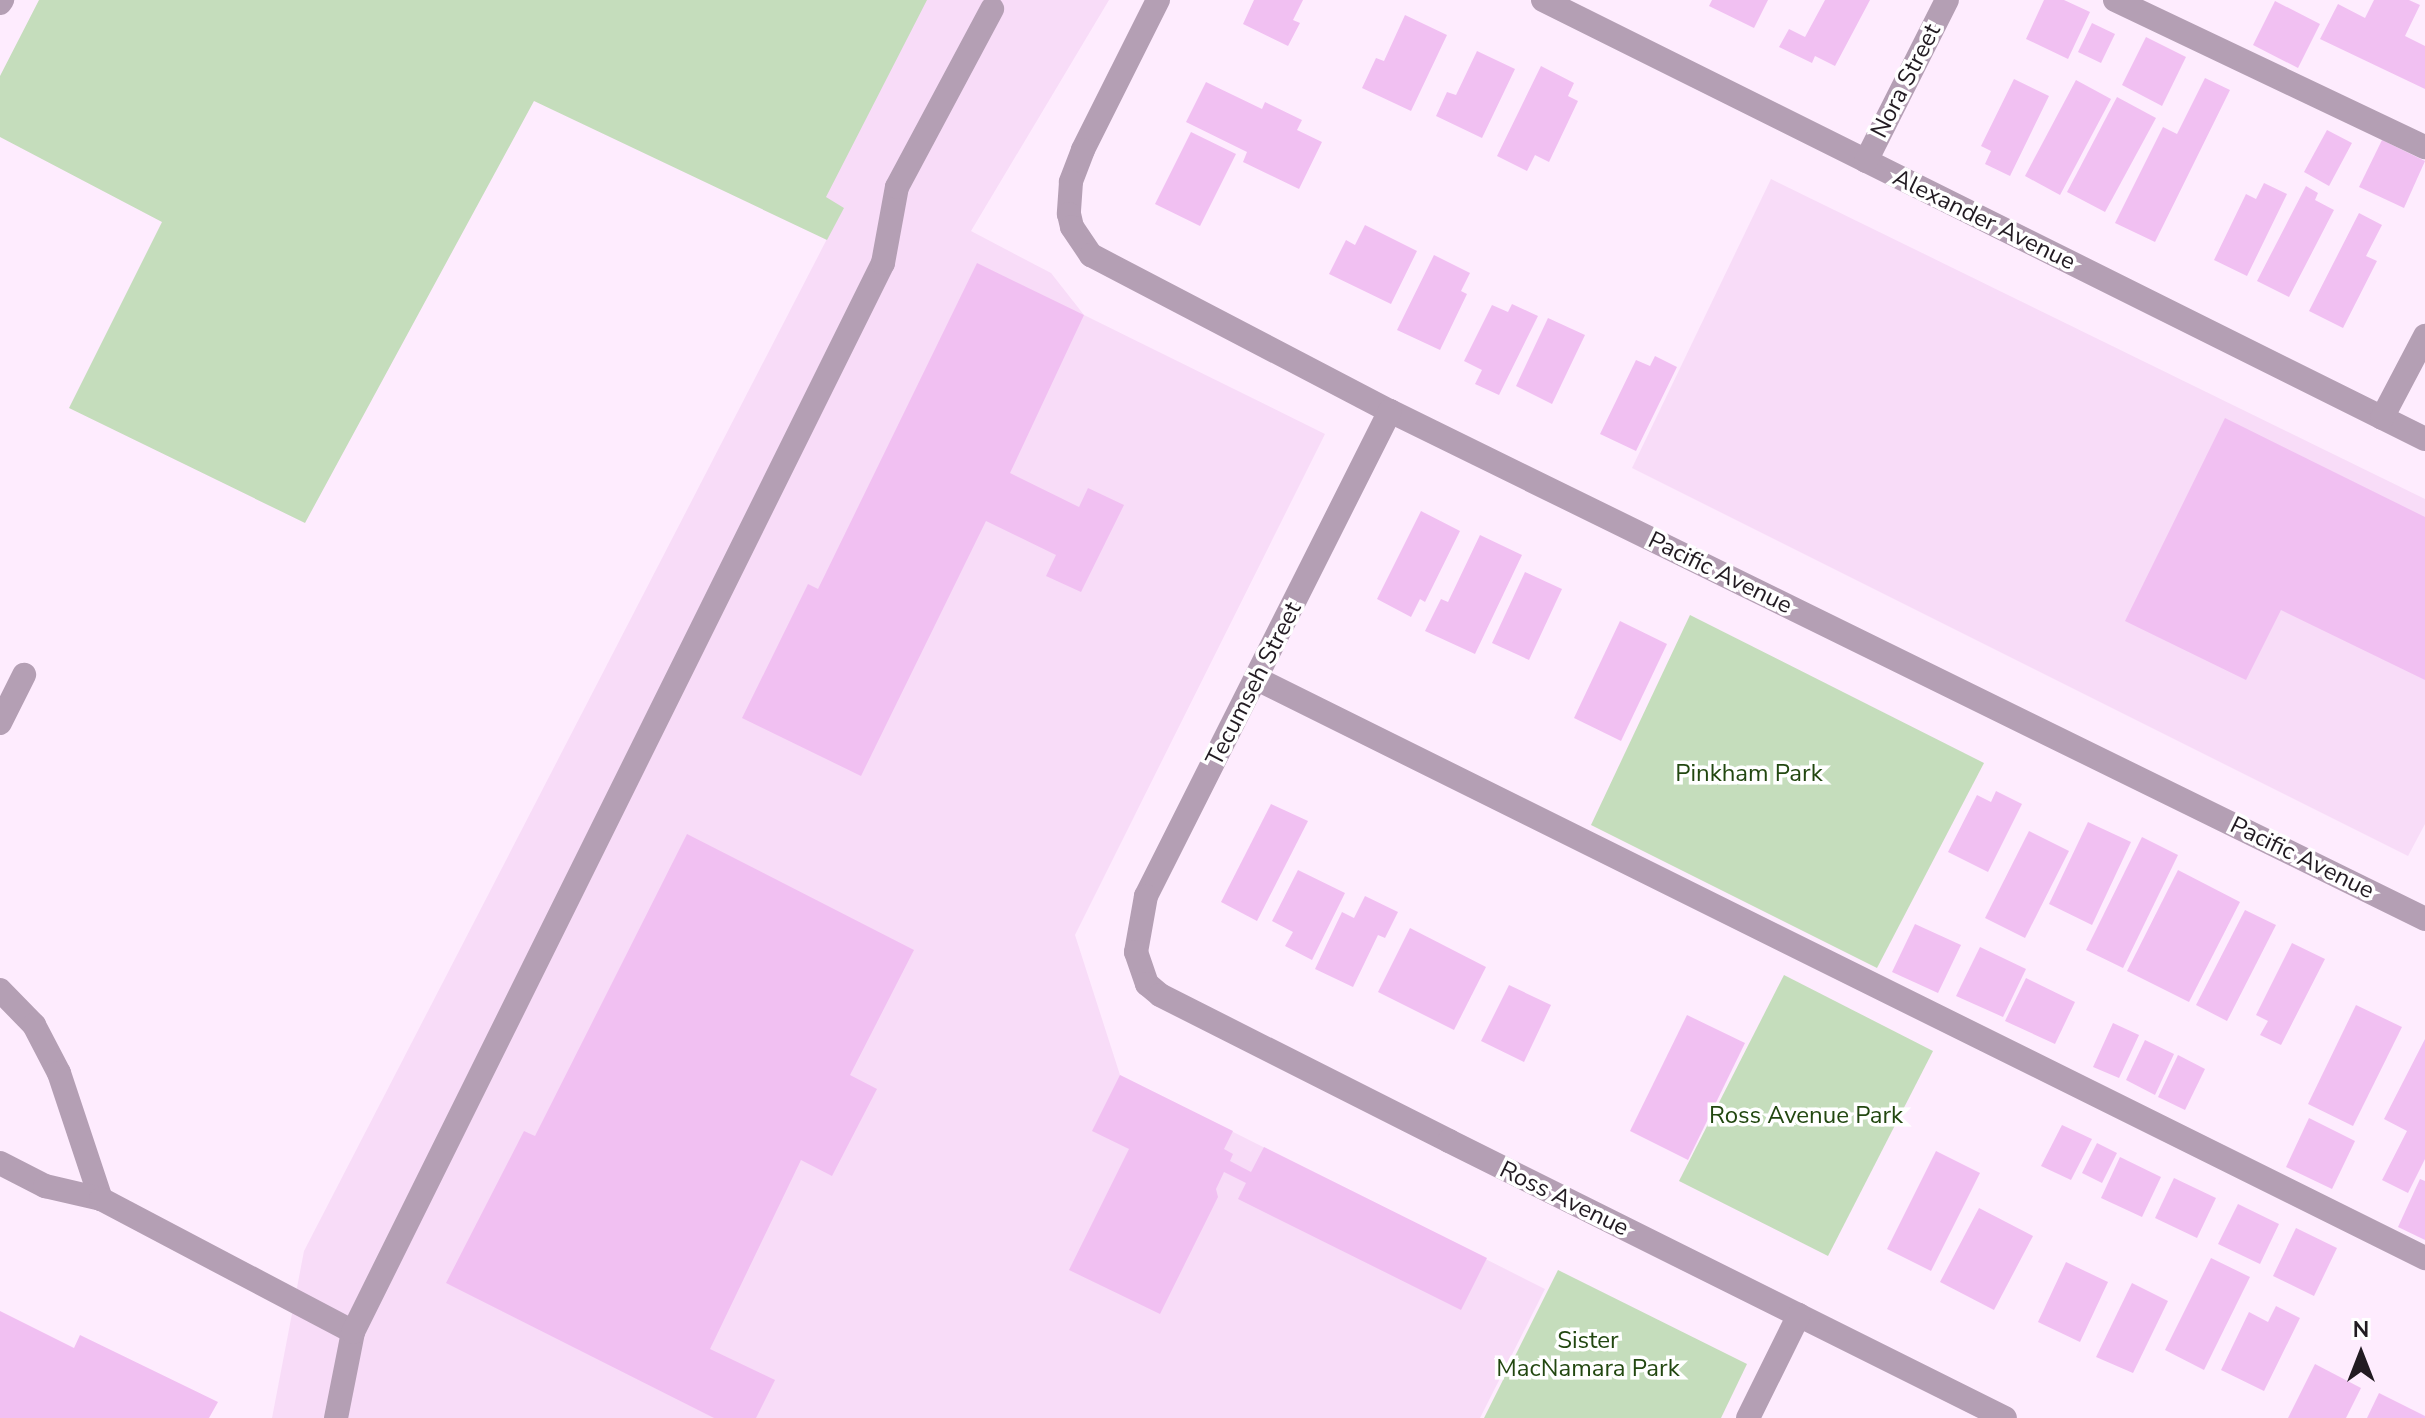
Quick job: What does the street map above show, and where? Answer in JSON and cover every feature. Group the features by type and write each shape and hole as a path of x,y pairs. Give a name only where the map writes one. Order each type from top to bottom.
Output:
{"street":[{"name":"Pacific Avenue","path":"1158,0 1083,150 1071,182 1069,214 1072,227 1091,255 1390,411 2425,919"},
{"name":"Alexander Avenue","path":"1543,0 2425,439"},
{"name":"Nora Street","path":"1866,161 1947,0"},
{"path":"2115,0 2425,147"},
{"path":"336,1418 353,1332 883,263 897,187 992,9"},
{"path":"2382,418 2425,336"},
{"name":"Tecumseh Street","path":"1138,963 1138,928 1146,896 1390,411"},
{"path":"0,723 24,675"},
{"path":"1257,679 2425,1258"},
{"name":"Ross Avenue","path":"1138,963 1147,984 1160,995 2005,1418"},
{"path":"0,990 34,1025 59,1073 101,1199"},
{"path":"0,1163 45,1186 101,1199 353,1332"},
{"path":"1748,1418 1799,1315"}],"shaded area":[{"path":"434,0 1109,0 971,231 1051,273 1084,315 1325,434 1075,935 1120,1075 1545,1289 1480,1418 272,1418 304,1251 843,208"},
{"path":"1771,179 2425,499 2425,824 2408,856 1632,468"}],"green space":[{"path":"39,0 927,0 826,197 844,208 827,240 534,101 305,523 69,408 162,222 0,137 0,76"},
{"name":"Pinkham Park","path":"1690,615 1984,763 1877,968 1591,825"},
{"name":"Ross Avenue Park","path":"1784,975 1933,1051 1828,1256 1679,1181"},
{"name":"Sister MacNamara Park","path":"1558,1270 1747,1364 1721,1418 1484,1418"}],"building":[{"path":"1254,0 1303,0 1293,20 1300,23 1288,46 1243,24"},
{"path":"1712,0 1768,0 1754,28 1709,6"},
{"path":"1825,0 1870,0 1835,66 1815,56 1812,63 1779,47 1789,29 1805,37"},
{"path":"2044,0 2064,0 2090,12 2068,59 2026,39"},
{"path":"2374,0 2409,0 2420,5 2405,36 2425,46 2425,89 2320,39 2338,4 2365,18"},
{"path":"2275,1 2320,24 2298,68 2253,45"},
{"path":"1405,15 1447,35 1411,111 1362,88 1376,58 1384,61"},
{"path":"2092,23 2115,34 2101,63 2078,52"},
{"path":"2146,37 2186,57 2162,106 2122,85"},
{"path":"1477,51 1515,69 1482,138 1436,116 1447,92 1456,95"},
{"path":"1541,66 1574,83 1568,96 1578,101 1549,162 1535,155 1527,171 1497,156"},
{"path":"2205,78 2230,90 2155,242 2115,223 2163,127 2177,134"},
{"path":"2014,79 2049,96 2010,176 1985,164 1991,151 1981,146"},
{"path":"2076,80 2111,99 2060,195 2025,176"},
{"path":"1206,82 1262,109 1265,102 1302,120 1297,130 1322,142 1299,189 1243,162 1247,152 1186,122"},
{"path":"2117,97 2156,118 2105,212 2067,192"},
{"path":"2327,130 2352,143 2329,186 2304,172"},
{"path":"1191,132 1236,154 1200,226 1155,204"},
{"path":"2382,140 2425,161 2404,208 2359,187"},
{"path":"2264,183 2287,194 2247,276 2214,260 2246,194 2256,199"},
{"path":"2306,186 2318,193 2315,200 2334,210 2289,297 2257,281"},
{"path":"2359,213 2382,225 2366,256 2377,261 2343,328 2309,311"},
{"path":"1365,225 1417,251 1391,304 1329,274 1346,240 1355,245"},
{"path":"1434,255 1470,273 1461,291 1467,294 1440,350 1397,330"},
{"path":"977,263 1084,315 1010,473 1079,507 1088,488 1124,505 1081,592 1046,576 1056,555 986,521 861,776 742,718 808,584 818,589"},
{"path":"1512,304 1538,316 1499,395 1475,384 1482,370 1464,361 1492,305 1508,312"},
{"path":"1548,318 1585,335 1552,404 1516,386"},
{"path":"1655,356 1677,367 1636,451 1600,434 1636,360 1650,366"},
{"path":"2225,418 2425,517 2425,680 2281,610 2246,680 2125,621"},
{"path":"1421,511 1460,531 1425,602 1420,599 1411,617 1377,599"},
{"path":"1480,535 1522,555 1475,654 1425,631 1441,599 1448,602"},
{"path":"1525,572 1562,589 1529,660 1492,643"},
{"path":"1620,621 1667,644 1621,741 1574,718"},
{"path":"1996,791 2022,804 1988,872 1948,852 1977,795 1991,802"},
{"path":"1271,804 1308,821 1257,921 1221,902"},
{"path":"2088,822 2131,842 2092,925 2049,904"},
{"path":"2029,831 2069,851 2025,938 1985,918"},
{"path":"687,834 914,950 850,1075 877,1089 832,1176 801,1160 710,1349 775,1380 756,1418 714,1418 446,1283 524,1131 535,1136"},
{"path":"2142,837 2178,855 2123,968 2086,950"},
{"path":"1298,870 1345,893 1312,960 1285,946 1293,932 1272,921"},
{"path":"2178,870 2240,902 2189,1002 2127,971"},
{"path":"1365,896 1398,912 1385,938 1378,935 1353,987 1315,969 1342,912 1354,918"},
{"path":"2245,910 2276,925 2227,1021 2196,1005"},
{"path":"1915,924 1961,945 1938,993 1892,972"},
{"path":"1410,928 1486,967 1454,1030 1378,992"},
{"path":"2292,943 2325,959 2281,1045 2260,1035 2268,1021 2256,1015"},
{"path":"1980,947 2026,969 2003,1017 1956,996"},
{"path":"2026,978 2075,1002 2055,1044 2005,1021"},
{"path":"1509,985 1551,1005 1524,1062 1481,1041"},
{"path":"2356,1005 2402,1027 2353,1126 2308,1104"},
{"path":"1687,1015 1745,1043 1688,1160 1630,1131"},
{"path":"2113,1023 2139,1035 2119,1078 2093,1067"},
{"path":"2425,1039 2425,1159 2408,1193 2382,1180 2407,1131 2384,1119"},
{"path":"2145,1040 2174,1054 2155,1095 2126,1080"},
{"path":"2178,1055 2205,1069 2185,1110 2158,1097"},
{"path":"1120,1075 1233,1131 1224,1149 1233,1154 1230,1161 1251,1172 1264,1147 1487,1258 1461,1310 1238,1199 1246,1183 1224,1172 1216,1189 1218,1197 1160,1314 1069,1270 1129,1149 1092,1131"},
{"path":"2309,1118 2355,1141 2332,1189 2286,1167"},
{"path":"2062,1125 2092,1139 2071,1180 2041,1166"},
{"path":"2097,1143 2117,1153 2102,1183 2082,1173"},
{"path":"1936,1151 1980,1173 1931,1271 1887,1249"},
{"path":"2120,1157 2161,1177 2142,1217 2101,1198"},
{"path":"2174,1178 2216,1198 2197,1238 2155,1218"},
{"path":"2420,1179 2425,1181 2425,1240 2398,1227"},
{"path":"2238,1204 2279,1224 2260,1264 2218,1244"},
{"path":"1979,1208 2033,1236 1994,1310 1940,1282"},
{"path":"2296,1228 2337,1248 2314,1296 2273,1276"},
{"path":"2211,1258 2250,1277 2204,1370 2165,1350"},
{"path":"2066,1262 2108,1282 2080,1342 2038,1322"},
{"path":"2132,1283 2168,1301 2133,1373 2096,1357"},
{"path":"2276,1306 2300,1318 2264,1391 2221,1370 2249,1312 2268,1322"},
{"path":"0,1311 74,1348 80,1335 218,1402 209,1418 0,1418"},
{"path":"2315,1364 2361,1388 2346,1418 2288,1418"},
{"path":"2379,1393 2425,1416 2425,1418 2367,1418"}]}
